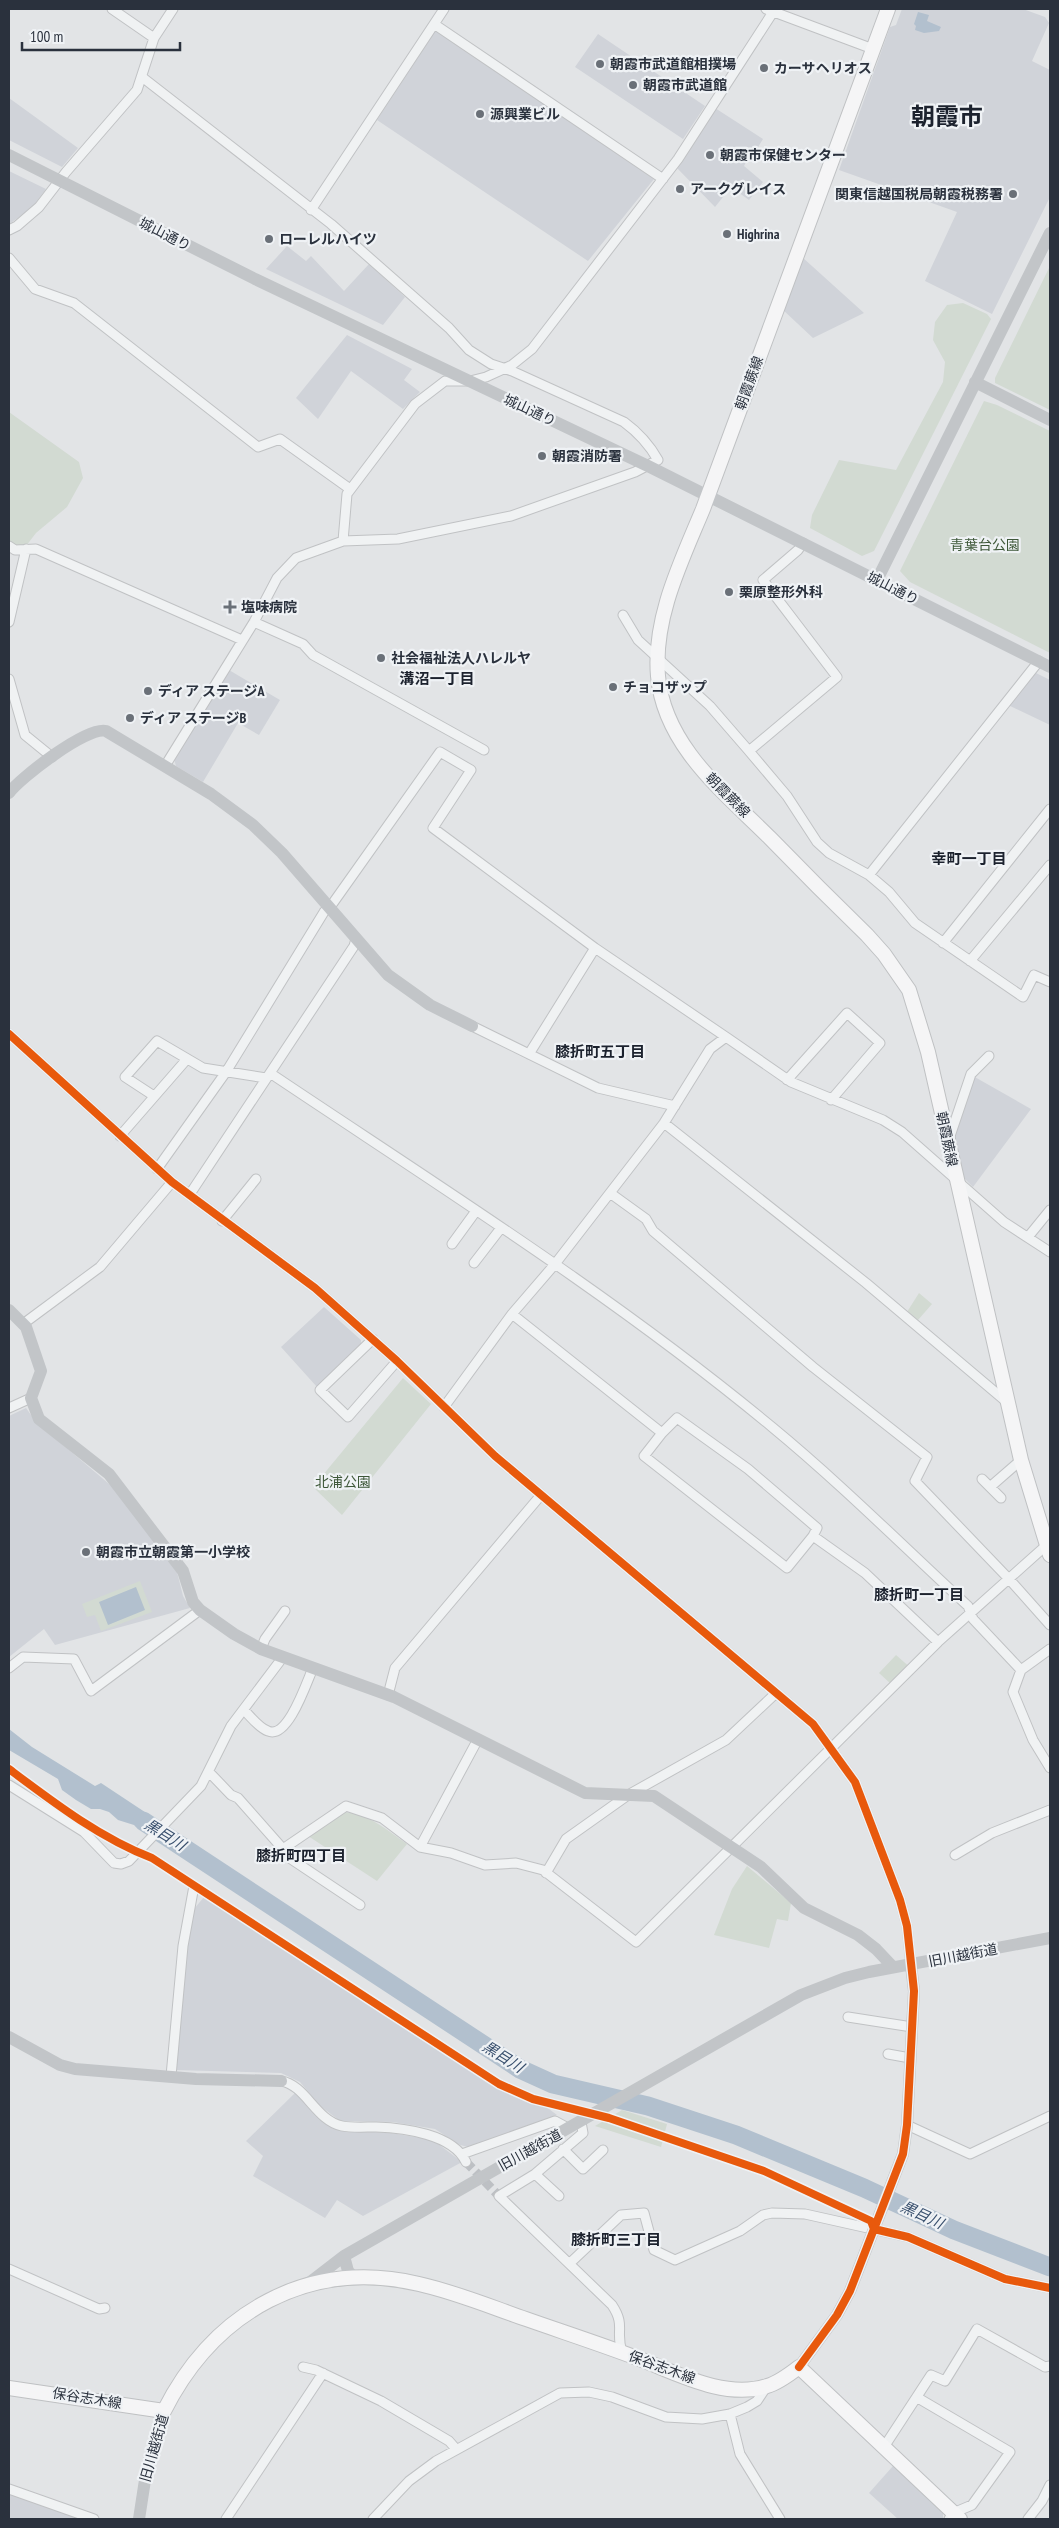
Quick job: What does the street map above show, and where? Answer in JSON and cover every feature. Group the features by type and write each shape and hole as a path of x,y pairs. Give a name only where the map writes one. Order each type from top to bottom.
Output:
{"main road":[{"name":"朝霞蕨線","path":"888,9 708,497 670,591 658,659 658,678 666,709 679,739 696,763 867,935 902,978 917,1011 1021,1460 1049,1548"},
{"name":"保谷志木線","path":"309,2283 355,2279 418,2284 622,2352 691,2379 720,2386 747,2389 768,2386 799,2367"},
{"name":"旧川越街道","path":"164,2411 194,2363 226,2330 259,2306 309,2283"},
{"path":"799,2367 884,2447 954,2517"},
{"name":"保谷志木線","path":"9,2388 75,2396 164,2411"}],"street":[{"path":"112,9 154,38"},
{"path":"9,230 17,226 39,207 137,90 154,38 174,9"},
{"path":"311,210 444,9"},
{"path":"343,541 347,494 405,415 422,397 445,381 470,382 512,365 532,349 663,179 771,10 873,49"},
{"path":"434,24 663,179"},
{"path":"142,77 331,224 449,328 469,350 491,364 624,422 636,430 650,446 658,460 648,466 511,516 398,539 343,541 296,558 277,578 254,622 165,766"},
{"name":"城山通り","path":"9,155 58,182 255,279 648,466 1045,664"},
{"path":"877,580 1050,233"},
{"path":"9,258 35,289 74,303 258,446 280,438 350,489"},
{"path":"975,382 1050,420"},
{"path":"749,751 837,677 763,580 798,550 803,543"},
{"path":"9,546 15,550 36,549 242,640"},
{"path":"9,622 26,549"},
{"path":"623,615 638,640 710,706 749,751 787,796 817,842 829,854 869,875 889,892 915,923 1023,997 1034,975 1049,981"},
{"path":"254,622 303,644 313,655 484,750"},
{"path":"869,875 1045,664"},
{"path":"9,679 25,735 52,758"},
{"path":"9,793 16,783 52,758 90,733 101,730 227,804 253,825 282,853 388,974 412,993 472,1026 598,1088 675,1106"},
{"path":"157,1169 226,1072 328,907 440,752 471,770 433,828 595,948 787,1080 882,1120 902,1132 1004,1222 1050,1252"},
{"path":"943,943 1050,809"},
{"path":"970,961 1050,865"},
{"path":"190,1194 354,946 356,939"},
{"path":"529,1054 595,948"},
{"path":"787,1080 847,1013 880,1043 831,1100"},
{"path":"9,1034 172,1182 314,1288 397,1361 496,1456 775,1694 813,1724 855,1782 900,1900 907,1926 914,1991 907,2125 903,2154 850,2291 799,2367"},
{"path":"444,1407 512,1314 555,1264 664,1123 710,1049 726,1037"},
{"path":"154,1096 125,1077 157,1041 203,1068 268,1076 502,1228 555,1264 700,1371 772,1427 961,1600 972,1613 973,1619 1021,1670"},
{"path":"948,1142 971,1074 990,1056"},
{"path":"120,1136 187,1059"},
{"path":"664,1123 866,1283 1008,1403"},
{"path":"222,1221 256,1179"},
{"path":"23,1324 100,1267 172,1182"},
{"path":"610,1193 646,1219 653,1231 802,1358 927,1458 914,1480 1009,1579 1050,1625"},
{"path":"1028,1237 1050,1210"},
{"path":"452,1244 476,1211"},
{"path":"474,1263 502,1228"},
{"path":"9,1310 26,1328 41,1371 31,1398 38,1419 109,1474 183,1571 193,1602 200,1610 234,1634 261,1649 388,1695 585,1793 654,1796 762,1867 804,1908 858,1935 894,1967"},
{"path":"512,1314 662,1433"},
{"path":"373,1339 320,1390 348,1417 397,1361"},
{"path":"9,1408 31,1398"},
{"path":"677,1418 748,1470 817,1528 813,1536 787,1568 644,1456 677,1418"},
{"path":"990,1487 1021,1460"},
{"path":"982,1479 1001,1498"},
{"path":"388,1695 395,1668 541,1494"},
{"path":"813,1536 865,1574 938,1642"},
{"path":"278,1852 346,1806 382,1818 420,1847 452,1853 485,1865 516,1863 546,1873 636,1942 938,1642 1009,1579 1049,1548"},
{"path":"9,1668 23,1657 74,1659 91,1691 200,1610"},
{"path":"261,1649 265,1639 285,1610"},
{"path":"1050,1649 1021,1670 1012,1692 1033,1740 1050,1768"},
{"path":"9,1785 84,1832 114,1863 121,1864 129,1861 202,1786 221,1743 283,1657"},
{"path":"244,1710 268,1731 276,1732 282,1729 297,1707 313,1668"},
{"path":"546,1873 566,1839 628,1794 726,1740 775,1694"},
{"path":"420,1847 478,1739"},
{"path":"208,1772 231,1795 238,1798 278,1852 360,1905"},
{"path":"955,1855 992,1834 1050,1810"},
{"path":"172,2076 183,1946 194,1886"},
{"name":"旧川越街道","path":"309,2283 344,2256 801,1995 846,1978 894,1967 1050,1938"},
{"path":"848,2017 912,2027"},
{"path":"9,2037 60,2065 75,2069 196,2079 288,2082 330,2122 342,2126 379,2127 434,2136 464,2158 555,2120 568,2128"},
{"path":"888,2054 910,2058"},
{"path":"907,2125 970,2154 1050,2116"},
{"path":"581,2122 583,2133 535,2174 500,2196 570,2263 618,2314 621,2324 618,2338 622,2352"},
{"path":"563,2149 583,2169 604,2150"},
{"path":"535,2174 559,2196"},
{"path":"570,2263 621,2215 644,2213 654,2250 675,2260 740,2231 763,2215 772,2213 820,2215 875,2226 908,2237 1005,2279 1050,2288"},
{"path":"344,2256 348,2271 355,2279"},
{"path":"9,2269 99,2309 105,2308"},
{"path":"884,2447 918,2398 931,2375 945,2381 977,2329 1045,2367 1050,2366"},
{"path":"303,2367 323,2373 380,2401 448,2441 456,2449"},
{"path":"226,2519 323,2373"},
{"path":"373,2519 409,2481 456,2449 541,2402 565,2392 578,2391 600,2394 666,2416 702,2420 730,2414 757,2401 768,2386"},
{"path":"918,2398 1010,2452 972,2505 954,2517"},
{"name":"旧川越街道","path":"139,2519 147,2467 164,2411"},
{"path":"730,2414 740,2454 780,2519"},
{"path":"1028,2519 1046,2501 1050,2485"},
{"path":"9,2489 94,2519"}],"shaded area":[{"path":"902,9 1023,9 1045,17 1049,23 1032,61 1050,70 1050,197 992,314 925,281 957,212 839,170 890,27 896,25"},
{"path":"436,30 654,179 588,261 377,120"},
{"path":"598,34 705,106 683,139 575,67"},
{"path":"9,98 78,148 62,167 9,140"},
{"path":"715,108 763,139 744,166 763,182 749,200 731,187 715,207 677,168"},
{"path":"9,171 46,189 31,209 9,224"},
{"path":"287,246 306,261 311,256 344,291 369,264 405,297 383,325 266,269"},
{"path":"802,257 864,313 813,338 782,309"},
{"path":"347,335 412,369 404,380 420,392 403,409 351,371 318,419 296,398"},
{"path":"229,670 280,700 259,735 238,723 203,782 176,766 174,759"},
{"path":"1034,672 1050,680 1050,725 1008,705"},
{"path":"973,1076 1031,1109 973,1187 960,1174 952,1136"},
{"path":"324,1307 361,1340 361,1344 317,1387 281,1347"},
{"name":"朝霞市立朝霞第一小学校","path":"26,1408 36,1422 115,1489 177,1572 183,1596 190,1608 55,1645 44,1629 9,1657 9,1416"},
{"path":"204,1897 488,2080 516,2096 545,2106 557,2115 468,2147 460,2145 435,2129 393,2122 340,2121 319,2105 300,2082 281,2073 175,2070 186,1948 194,1909"},
{"path":"295,2093 324,2123 339,2130 391,2133 433,2140 462,2162 363,2216 337,2200 325,2218 253,2176 263,2156 246,2141"},
{"path":"893,2466 943,2513 943,2519 898,2519 869,2493"},
{"path":"9,2493 37,2501 79,2519 9,2519"}],"green space":[{"path":"1050,266 1050,410 995,383 995,378"},
{"path":"963,303 987,314 991,319 874,551 862,556 810,528 812,515 839,460 896,470 943,382 945,362 933,340 935,322 947,305"},
{"name":"青葉台公園","path":"984,401 997,405 1050,431 1050,653 910,582 900,571"},
{"path":"9,412 79,462 83,478 67,507 36,533 26,546 17,548 9,543"},
{"path":"919,1293 932,1304 918,1320 907,1312"},
{"name":"北浦公園","path":"403,1378 431,1404 342,1515 313,1487"},
{"path":"140,1581 152,1612 101,1631 95,1615 87,1617 82,1604"},
{"path":"896,1655 912,1669 891,1684 879,1673"},
{"path":"344,1812 370,1819 407,1844 377,1881 308,1836"},
{"path":"747,1866 791,1903 788,1921 777,1919 769,1948 714,1935 732,1889"},
{"path":"622,2110 667,2124 661,2147 595,2126"}],"water":[{"path":"918,12 929,15 927,21 941,27 939,31 924,33 915,30 916,26 914,24"},
{"path":"136,1587 145,1610 108,1625 99,1602"},
{"path":"9,1729 32,1747 95,1786 101,1783 169,1828 157,1841 134,1825 118,1820 109,1812 91,1809 76,1800 62,1790 58,1779 9,1750"}],"waterway":[{"name":"黒目川","path":"143,1821 520,2069 553,2084 648,2106 736,2135 864,2188 954,2230 1050,2267"}],"tunnel":[{"path":"466,2162 499,2196"}],"cycle path":[{"path":"9,1034 172,1182 315,1288 397,1361 495,1456 813,1724 855,1782 900,1900 907,1926 914,1991 907,2125 903,2154 850,2291 837,2315 799,2367"},
{"path":"9,1769 96,1830 152,1858 499,2084 533,2099 609,2118 764,2171 871,2221 874,2229"},
{"path":"874,2229 908,2237 1005,2279 1050,2288"}],"place":[{"name":"朝霞市武道館相撲場","path":"600,64"},
{"name":"カーサヘリオス","path":"764,68"},
{"name":"朝霞市武道館","path":"633,85"},
{"name":"源興業ビル","path":"480,114"},
{"name":"朝霞市保健センター","path":"710,155"},
{"name":"アークグレイス","path":"680,189"},
{"name":"関東信越国税局朝霞税務署","path":"1013,194"},
{"name":"Highrina","path":"727,234"},
{"name":"ローレルハイツ","path":"269,239"},
{"name":"朝霞消防署","path":"542,456"},
{"name":"栗原整形外科","path":"729,592"},
{"name":"塩味病院","path":"230,607"},
{"name":"社会福祉法人ハレルヤ","path":"381,658"},
{"name":"チョコザップ","path":"613,687"},
{"name":"ディア ステージA","path":"148,691"},
{"name":"ディア ステージB","path":"130,718"},
{"name":"朝霞市立朝霞第一小学校","path":"86,1552"}],"district":[{"name":"朝霞市","path":"947,117"},
{"name":"溝沼一丁目","path":"437,679"},
{"name":"幸町一丁目","path":"969,859"},
{"name":"膝折町五丁目","path":"600,1052"},
{"name":"膝折町一丁目","path":"919,1595"},
{"name":"膝折町四丁目","path":"301,1856"},
{"name":"膝折町三丁目","path":"616,2240"}]}
